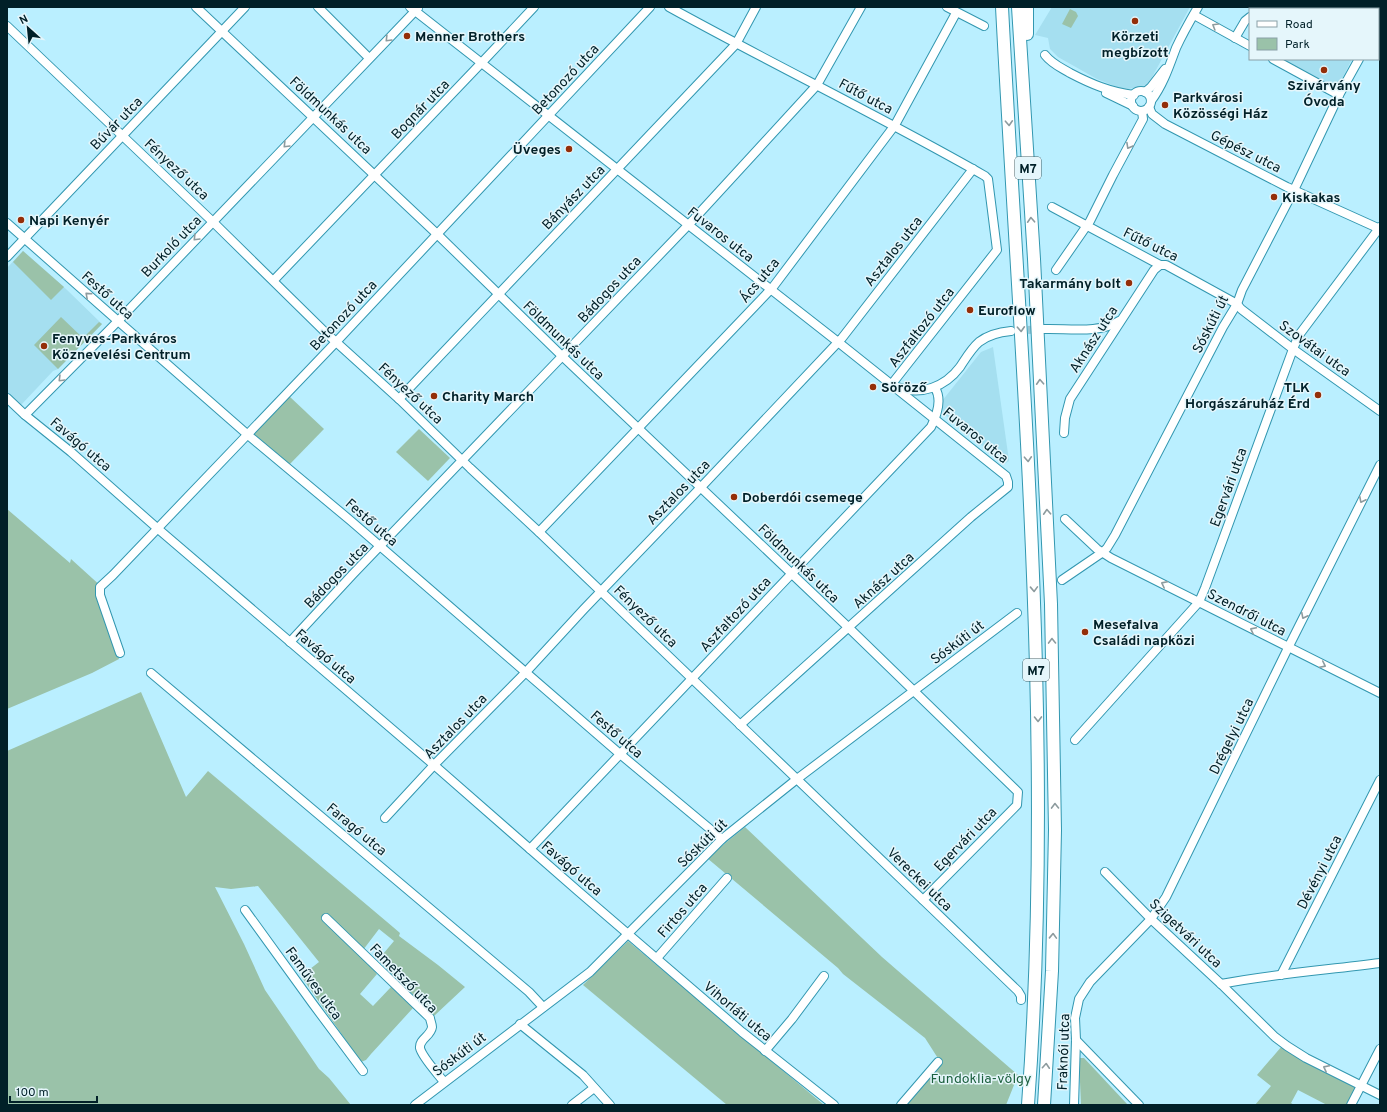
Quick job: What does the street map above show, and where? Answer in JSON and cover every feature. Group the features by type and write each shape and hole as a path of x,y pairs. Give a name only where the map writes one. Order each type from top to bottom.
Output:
{"highway":[{"path":"994,7 999,59 1006,84"},
{"name":"M7","path":"1002,7 1032,548 1038,755 1038,908 1035,993 1028,1105"},
{"name":"M7","path":"1018,7 1033,244 1050,574 1054,726 1055,830 1052,971 1044,1105"},
{"path":"1022,77 1027,51 1027,7"}],"main road":[{"path":"1366,7 1377,8"}],"street":[{"name":"Földmunkás utca","path":"196,7 437,234 497,294 914,691"},
{"name":"Búvár utca","path":"7,257 245,7"},
{"path":"318,7 369,58"},
{"name":"Bognár utca","path":"274,280 534,7"},
{"name":"Betonozó utca","path":"120,653 100,595 100,586 113,575 337,342 650,7"},
{"name":"Fűtő utca","path":"670,7 736,44 895,125 985,176 989,183 997,247"},
{"name":"Bányász utca","path":"399,399 497,294 618,170 736,44 756,7"},
{"name":"Bádogos utca","path":"290,642 688,225 817,85 861,7"},
{"path":"947,7 984,26"},
{"name":"Burkoló utca","path":"26,415 313,117 414,8"},
{"name":"Fuvaros utca","path":"414,8 891,385 936,418 1006,476 1008,487"},
{"path":"1099,87 1137,110 1146,108 1157,93 1177,47 1196,11 1235,38 1249,45"},
{"name":"Ács utca","path":"539,532 771,290 895,125 956,12"},
{"path":"1235,38 1245,21 1249,18"},
{"name":"Fényező utca","path":"7,26 797,779"},
{"path":"1045,55 1051,63 1099,87 1123,94 1134,95 1139,92 1145,92 1151,87 1172,61"},
{"path":"1275,60 1339,95"},
{"name":"Sóskúti út","path":"1062,580 1103,552 1115,535 1237,304 1242,290 1294,190 1339,95 1358,60"},
{"path":"1056,270 1087,226 1143,119 1149,96 1145,92"},
{"path":"1132,106 1134,95"},
{"name":"Gépész utca","path":"1146,108 1165,124 1294,190 1380,228"},
{"name":"Asztalos utca","path":"385,818 434,765 526,672 838,342 973,169"},
{"name":"Fűtő utca","path":"1052,207 1160,265 1166,265 1237,304"},
{"name":"Festő utca","path":"7,223 248,435 351,521 620,754 722,839"},
{"name":"Egervári utca","path":"1076,740 1199,602 1292,349 1299,335 1380,228"},
{"name":"Aszfaltozó utca","path":"997,247 995,254 891,385 904,390 915,391 935,388 954,374 975,346 981,341 996,334 1011,331"},
{"name":"Aknász utca","path":"1064,434 1065,418 1070,399 1154,270 1160,265"},
{"name":"Szovátai utca","path":"1237,304 1292,349 1380,411"},
{"path":"1044,329 1101,328 1121,320"},
{"path":"935,388 938,393 938,410 936,418"},
{"name":"Favágó utca","path":"7,398 628,934"},
{"name":"Aszfaltozó utca","path":"530,849 931,427 936,418"},
{"name":"Drégelyi utca","path":"1078,999 1090,982 1151,919 1166,897 1288,648 1380,465"},
{"name":"Aknász utca","path":"740,725 971,517 1008,487"},
{"path":"1065,519 1097,549 1103,552"},
{"name":"Szendrői utca","path":"1103,552 1111,558 1380,693"},
{"name":"Sóskúti út","path":"415,1105 543,1006 590,972 722,839 797,779 1017,613"},
{"name":"Faragó utca","path":"151,673 529,992 543,1006"},
{"name":"Egervári utca","path":"914,691 1018,792 1017,804 923,900"},
{"name":"Vereckei utca","path":"797,779 1018,991 1021,996 1020,1000"},
{"name":"Dévényi utca","path":"1281,976 1380,780"},
{"name":"Szigetvári utca","path":"1105,872 1151,919 1221,984 1255,977 1281,976 1380,963"},
{"name":"Firtos utca","path":"657,958 727,878"},
{"name":"Faműves utca","path":"245,910 363,1071"},
{"name":"Fametsző utca","path":"326,918 430,1018 432,1027 430,1033 421,1041 420,1047 422,1053 444,1082"},
{"name":"Vihorláti utca","path":"628,934 765,1050 834,1105"},
{"path":"765,1050 792,1019 824,976"},
{"path":"1221,984 1260,1024 1287,1046 1380,1095"},
{"name":"Fraknói utca","path":"1074,1105 1076,1040 1075,1018 1078,999"},
{"path":"520,1024 583,1075 610,1105"},
{"path":"1076,1040 1140,1105"},
{"path":"1351,1105 1380,1049"},
{"path":"901,1105 938,1062"},
{"path":"572,1105 594,1088"}],"shaded area":[{"path":"1052,7 1190,7 1147,85 1124,90 1097,79 1058,57 1050,49 1048,38 1035,35"},
{"name":"Szivárvány Óvoda","path":"1284,60 1352,60 1337,89"},
{"name":"Fenyves-Parkváros Köznevelési Centrum","path":"23,251 66,289 102,324 58,369 53,371 21,405 7,392 7,268"},
{"path":"993,347 1009,461 1004,464 943,413 942,408 942,401 981,352"}],"green space":[{"path":"1070,9 1076,12 1078,16 1071,28 1062,24"},
{"path":"23,251 64,287 51,300 13,262"},
{"path":"61,317 83,338 99,322 102,324 58,369 34,345"},
{"path":"289,396 324,429 289,465 252,435"},
{"path":"419,429 450,458 428,481 396,452"},
{"path":"7,509 70,563 71,559 103,588 102,593 119,659 92,673 7,709"},
{"path":"141,692 186,797 208,771 400,933 399,936 465,987 434,1016 378,960 394,941 379,929 360,954 377,974 360,994 373,1006 391,987 413,1008 366,1060 361,1062 301,976 319,962 258,886 231,889 215,887 265,990 319,1069 329,1078 351,1105 7,1105 7,751"},
{"name":"Fundoklia-völgy","path":"745,827 882,957 1018,1075 1006,1105 902,1105 941,1063 925,1038 843,974 838,968 707,858"},
{"path":"628,941 824,1105 727,1105 583,985"},
{"path":"1282,1046 1358,1086 1348,1105 1327,1105 1298,1090 1291,1103 1294,1105 1255,1105 1271,1086 1257,1075"},
{"path":"1079,1058 1084,1058 1128,1105 1081,1105"}],"tunnel":[{"path":"1016,331 1042,329"}],"place":[{"name":"Körzeti megbízott","path":"1135,21"},
{"name":"Menner Brothers","path":"407,36"},
{"name":"Szivárvány Óvoda","path":"1324,70"},
{"name":"Parkvárosi Közösségi Ház","path":"1165,105"},
{"name":"Üveges","path":"569,149"},
{"name":"Kiskakas","path":"1274,197"},
{"name":"Napi Kenyér","path":"21,220"},
{"name":"Takarmány bolt","path":"1129,283"},
{"name":"Euroflow","path":"970,310"},
{"name":"Fenyves-Parkváros Köznevelési Centrum","path":"44,346"},
{"name":"Söröző","path":"873,387"},
{"name":"TLK Horgászáruház Érd","path":"1318,395"},
{"name":"Charity March","path":"434,396"},
{"name":"Doberdói csemege","path":"734,497"},
{"name":"Mesefalva Családi napközi","path":"1085,632"}]}
